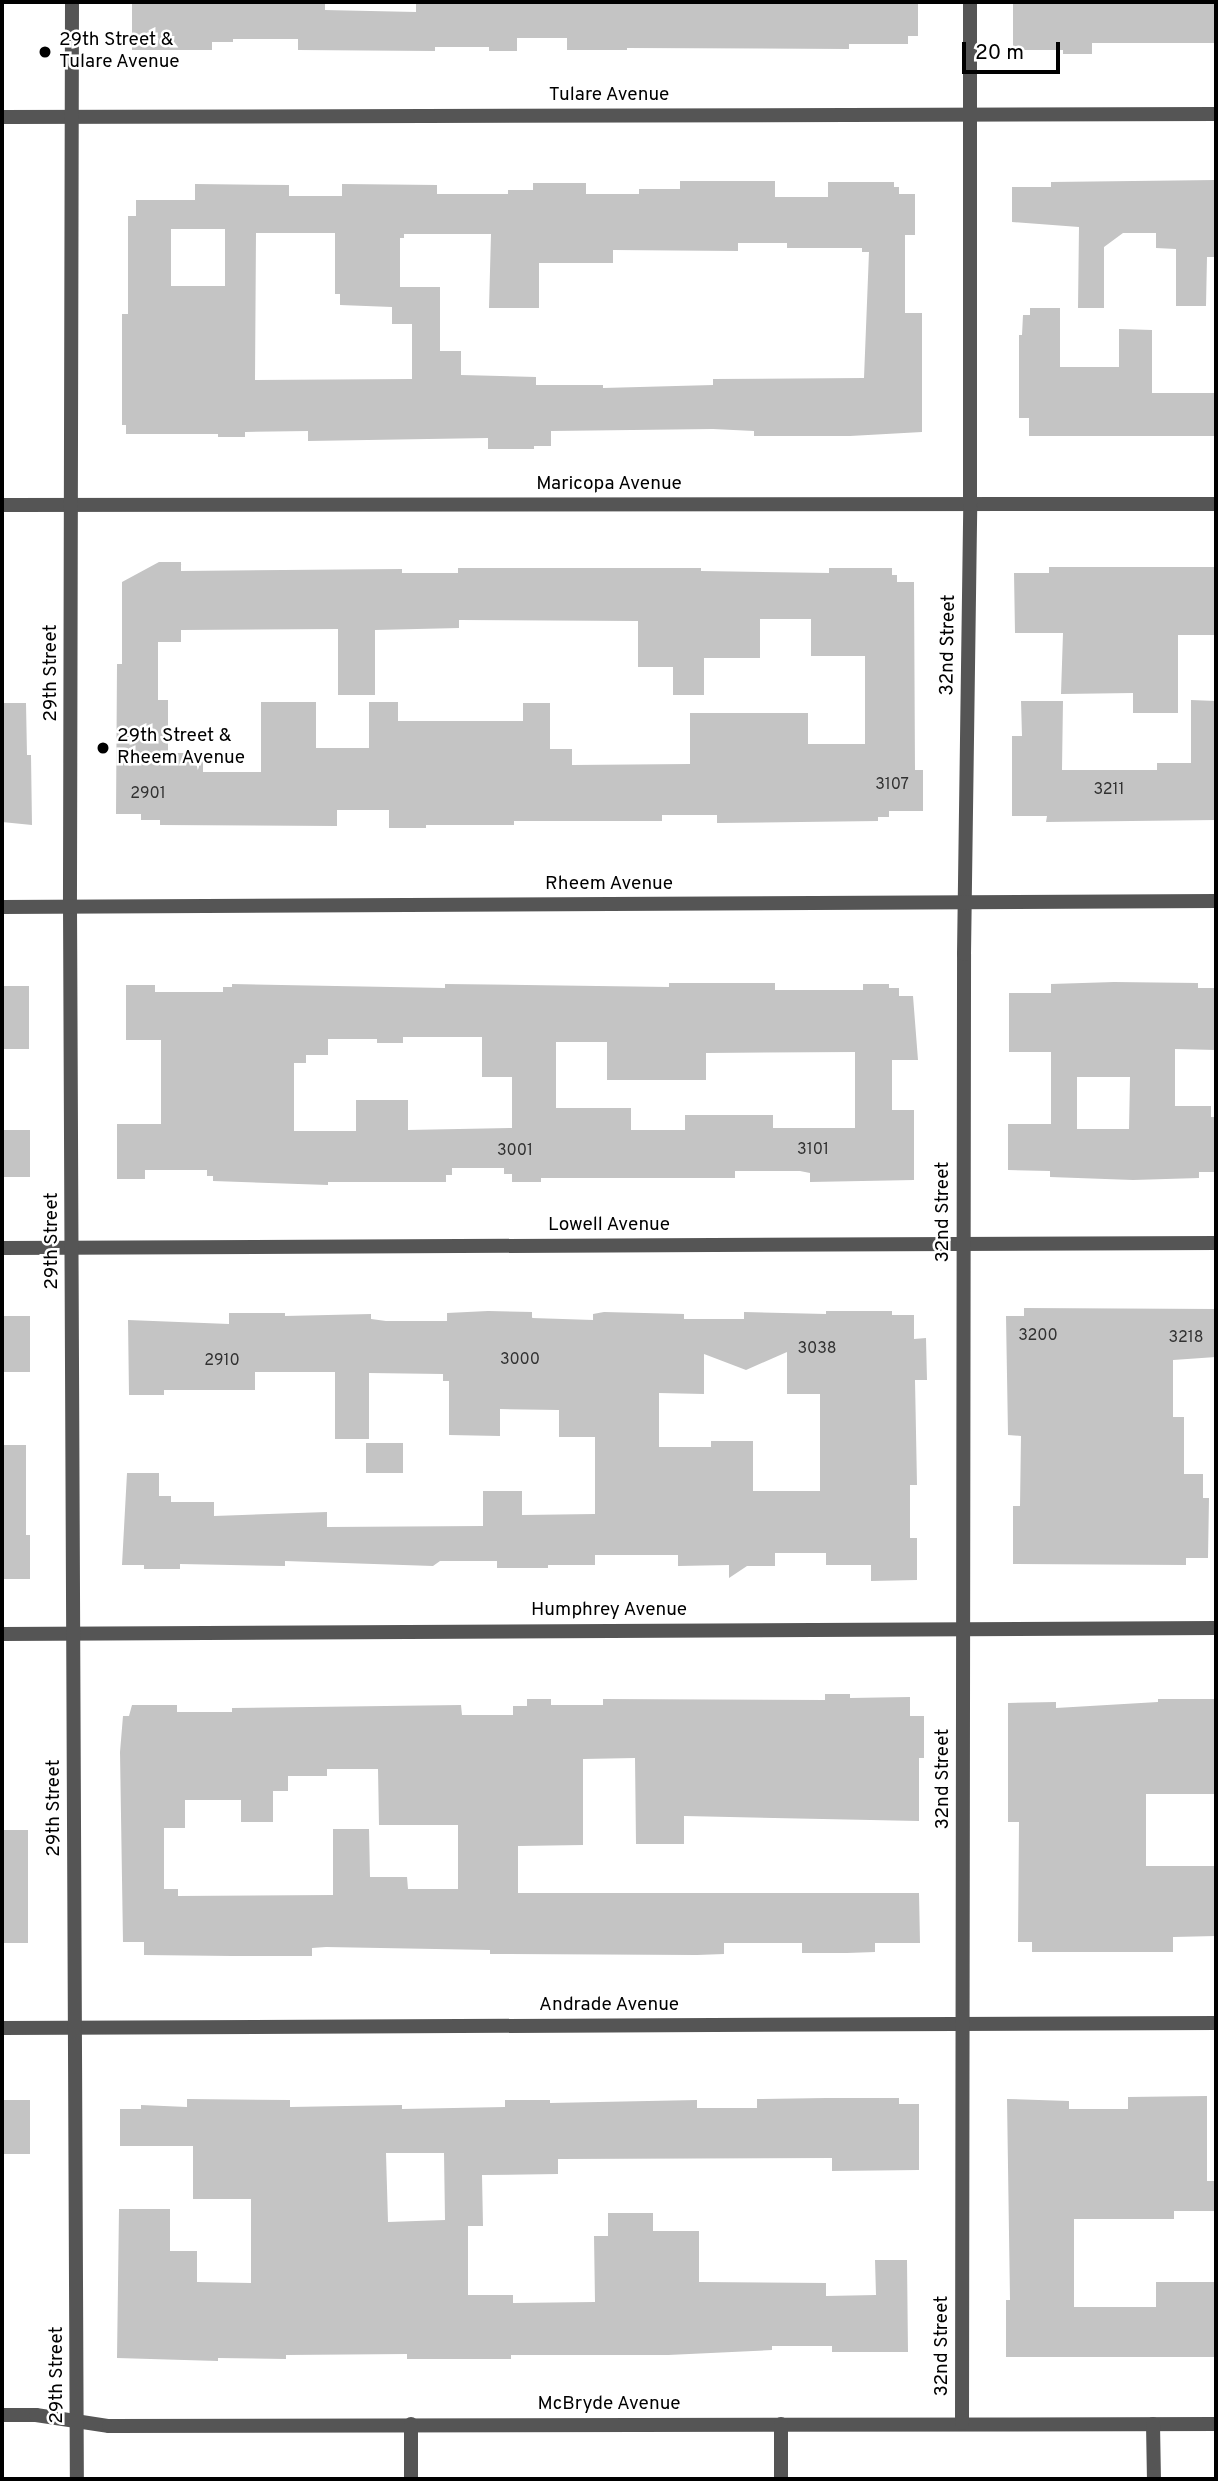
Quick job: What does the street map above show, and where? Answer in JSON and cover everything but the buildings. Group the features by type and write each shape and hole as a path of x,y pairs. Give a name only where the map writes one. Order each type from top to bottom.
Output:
{"street":[{"name":"29th Street","path":"72,2 70,906 77,2479"},
{"name":"32nd Street","path":"962,2423 964,902 970,504 970,2"},
{"name":"Tulare Avenue","path":"2,117 1216,114"},
{"name":"Maricopa Avenue","path":"2,505 1216,503"},
{"name":"Rheem Avenue","path":"2,906 1216,901"},
{"name":"Lowell Avenue","path":"2,1248 1216,1243"},
{"name":"Humphrey Avenue","path":"2,1634 1216,1628"},
{"name":"Andrade Avenue","path":"2,2028 1216,2023"},
{"name":"McBryde Avenue","path":"2,2415 36,2415 109,2426 1216,2424"},
{"path":"411,2424 411,2479"},
{"path":"781,2424 781,2479"},
{"path":"1153,2424 1153,2479"}],"place":[{"name":"29th Street & Tulare Avenue","path":"45,52"},
{"name":"29th Street & Rheem Avenue","path":"103,748"}]}
